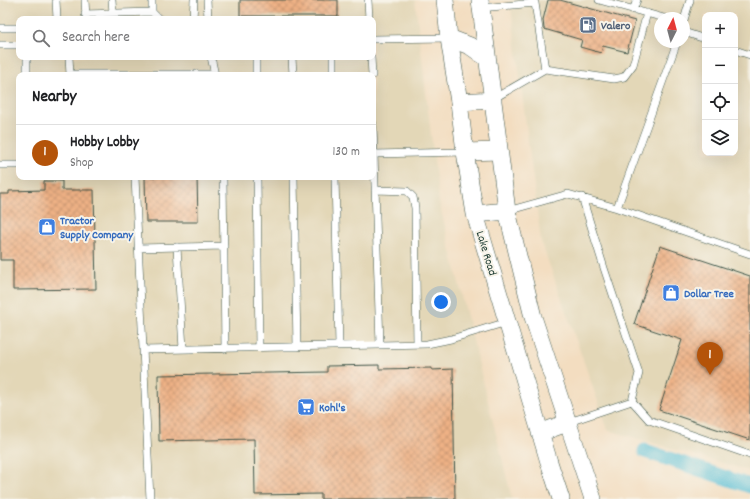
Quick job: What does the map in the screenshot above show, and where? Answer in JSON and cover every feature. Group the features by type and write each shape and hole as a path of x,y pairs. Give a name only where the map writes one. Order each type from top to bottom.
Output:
{"street":[{"name":"Lake Road","path":"445,0 449,38 475,214 561,499"},
{"path":"480,4 507,211 533,317 569,422 593,499"},
{"path":"449,38 470,46 487,58"},
{"path":"458,102 492,100"},
{"path":"465,152 499,151"},
{"path":"475,214 507,211"},
{"path":"507,322 533,317"},
{"path":"540,433 569,422"}],"lane":[{"path":"56,0 57,16"},
{"path":"85,0 86,16"},
{"path":"112,0 113,13"},
{"path":"152,0 152,12 156,16"},
{"path":"193,16 194,0"},
{"path":"207,0 208,16"},
{"path":"368,0 369,16"},
{"path":"599,0 654,15"},
{"path":"633,10 636,0"},
{"path":"686,12 690,0"},
{"path":"480,4 536,2 545,70"},
{"path":"93,16 113,13 152,12"},
{"path":"492,100 545,70 614,79 624,77 633,65 647,13"},
{"path":"0,28 16,28"},
{"path":"690,34 702,38"},
{"path":"376,39 449,38"},
{"path":"0,45 16,45"},
{"path":"617,208 675,48"},
{"path":"738,51 750,55"},
{"path":"27,60 27,72"},
{"path":"69,60 70,72"},
{"path":"212,60 215,72"},
{"path":"256,60 256,72"},
{"path":"292,60 293,72"},
{"path":"333,60 333,72"},
{"path":"371,60 372,72"},
{"path":"376,154 465,152"},
{"path":"0,165 16,165"},
{"path":"135,180 150,499"},
{"path":"224,180 225,349"},
{"path":"258,180 259,348"},
{"path":"294,180 297,347"},
{"path":"335,180 339,346"},
{"path":"375,180 380,345"},
{"path":"375,190 407,192 413,197 415,208 417,344"},
{"path":"507,211 568,194 617,208 750,254"},
{"path":"582,197 639,373 632,401"},
{"path":"138,248 224,246"},
{"path":"177,247 183,349"},
{"path":"143,350 426,344 452,339 507,322"},
{"path":"569,422 632,401"},
{"path":"632,401 649,420 750,455"}],"shaded area":[{"path":"0,0 415,0 439,202 512,499 0,499"},
{"path":"510,0 750,0 750,471 608,430 541,241"}],"building":[{"path":"240,0 338,0 338,16 240,16"},
{"name":"Valero","path":"548,0 560,0 635,21 627,52 603,46 601,53 580,47 582,40 544,29 543,20"},
{"path":"145,180 197,180 198,222 146,222"},
{"name":"Tractor Supply Company","path":"44,181 62,181 62,190 94,190 96,289 13,290 13,260 0,260 0,194 9,194 9,191 44,190"},
{"path":"660,246 750,276 750,440 659,410 682,340 634,324"},
{"name":"Kohl's","path":"379,365 379,369 453,369 455,499 321,499 321,494 255,495 254,439 159,441 158,375 327,372 327,366"}],"waterway":[{"path":"645,451 750,486"}],"place":[{"name":"Valero","path":"588,25"},
{"name":"Tractor Supply Company","path":"47,227"},
{"name":"Dollar Tree","path":"671,293"},
{"name":"Hobby Lobby","path":"710,375"},
{"name":"Kohl's","path":"306,407"}]}
